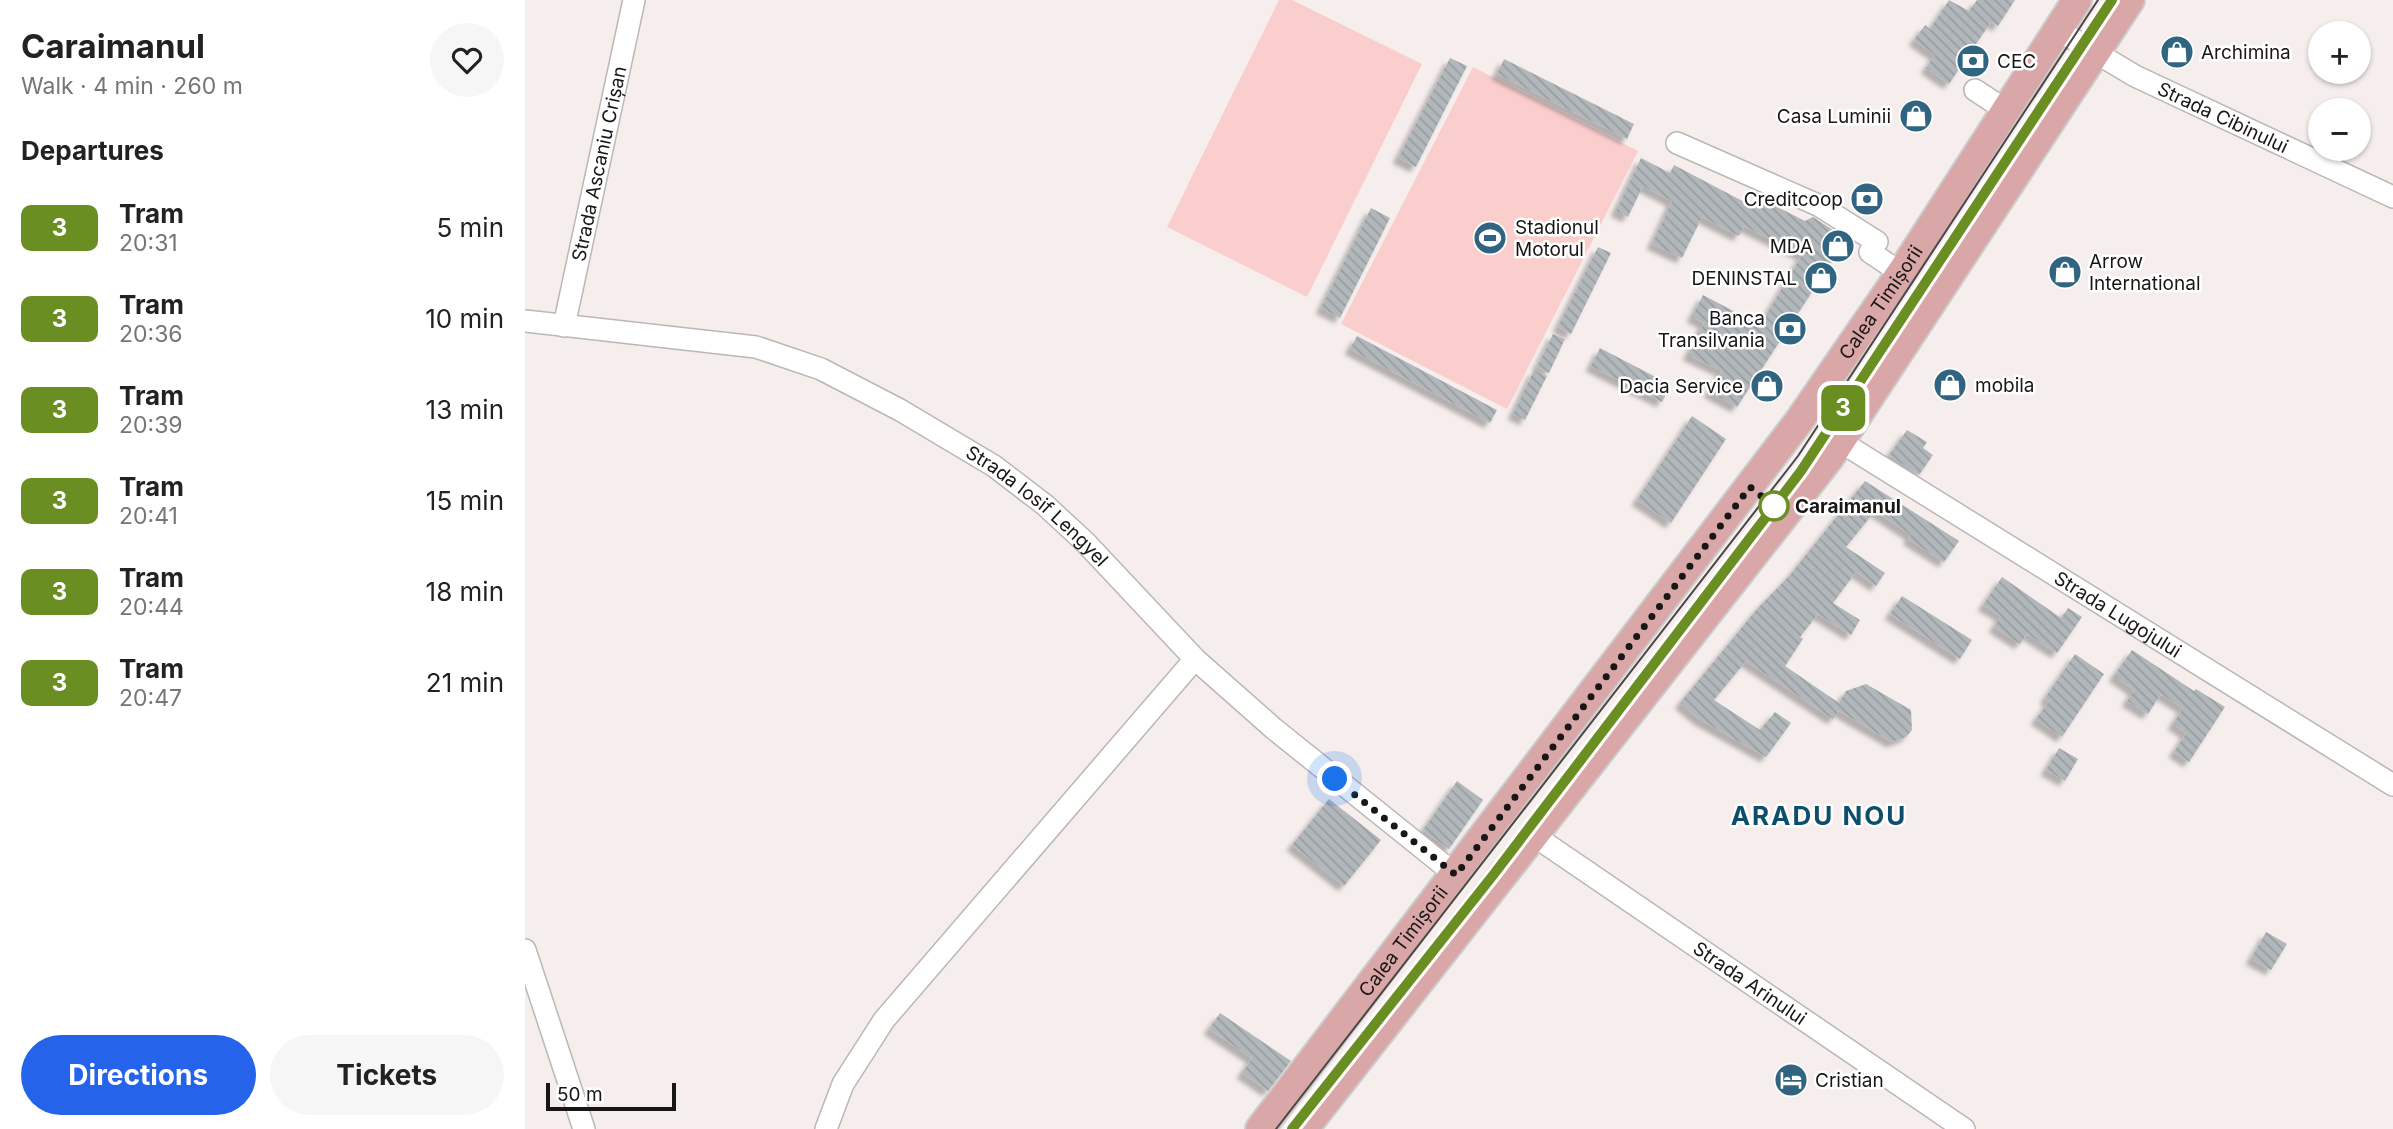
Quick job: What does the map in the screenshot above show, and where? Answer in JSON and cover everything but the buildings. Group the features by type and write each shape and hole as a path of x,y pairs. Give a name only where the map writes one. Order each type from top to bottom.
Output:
{"main road":[{"name":"Calea Timișorii","path":"1261,1129 1799,421 1901,273 2077,0"},
{"name":"Calea Timișorii","path":"1304,1129 1536,837 1841,442 2130,0"}],"street":[{"name":"Strada Ascaniu Crișan","path":"563,326 634,0"},
{"name":"Strada Cibinului","path":"2058,30 2096,55 2136,76 2393,197"},
{"path":"1975,90 2007,111"},
{"path":"1677,143 1820,206 1874,247 1901,273"},
{"name":"Strada Iosif Lengyel","path":"525,321 756,347 821,369 900,410 994,466 1045,505 1085,542 1195,659 1273,728 1456,875"},
{"name":"Strada Lugojului","path":"1841,442 2393,785"},
{"path":"826,1129 843,1084 861,1051 884,1020 1195,659"},
{"name":"Strada Arinului","path":"1536,837 1964,1129"},
{"path":"525,950 584,1129"}],"shaded area":[{"path":"1279,0 1292,0 1422,64 1307,297 1167,227"},
{"name":"Stadionul Motorul","path":"1473,67 1638,151 1507,409 1341,324"}],"tram line":[{"path":"1276,1129 1798,456 2098,0"},
{"path":"1292,1129 1494,874 1801,471 2112,0"},
{"name":"3","path":"1292,1129 1494,874 1801,471 2112,0"}],"place":[{"name":"Archimina","path":"2177,52"},
{"name":"CEC","path":"1973,61"},
{"name":"Casa Luminii","path":"1916,116"},
{"name":"Creditcoop","path":"1867,199"},
{"name":"Stadionul Motorul","path":"1490,238"},
{"name":"MDA","path":"1838,246"},
{"name":"Arrow International","path":"2065,272"},
{"name":"DENINSTAL","path":"1821,278"},
{"name":"Banca Transilvania","path":"1790,329"},
{"name":"mobila","path":"1950,385"},
{"name":"Dacia Service","path":"1767,386"},
{"name":"Caraimanul","path":"1774,506"},
{"name":"Cristian","path":"1791,1080"}],"district":[{"name":"ARADU NOU","path":"1819,816"}],"route":[{"path":"1335,779 1456,875 1750,487 1774,506"}]}
